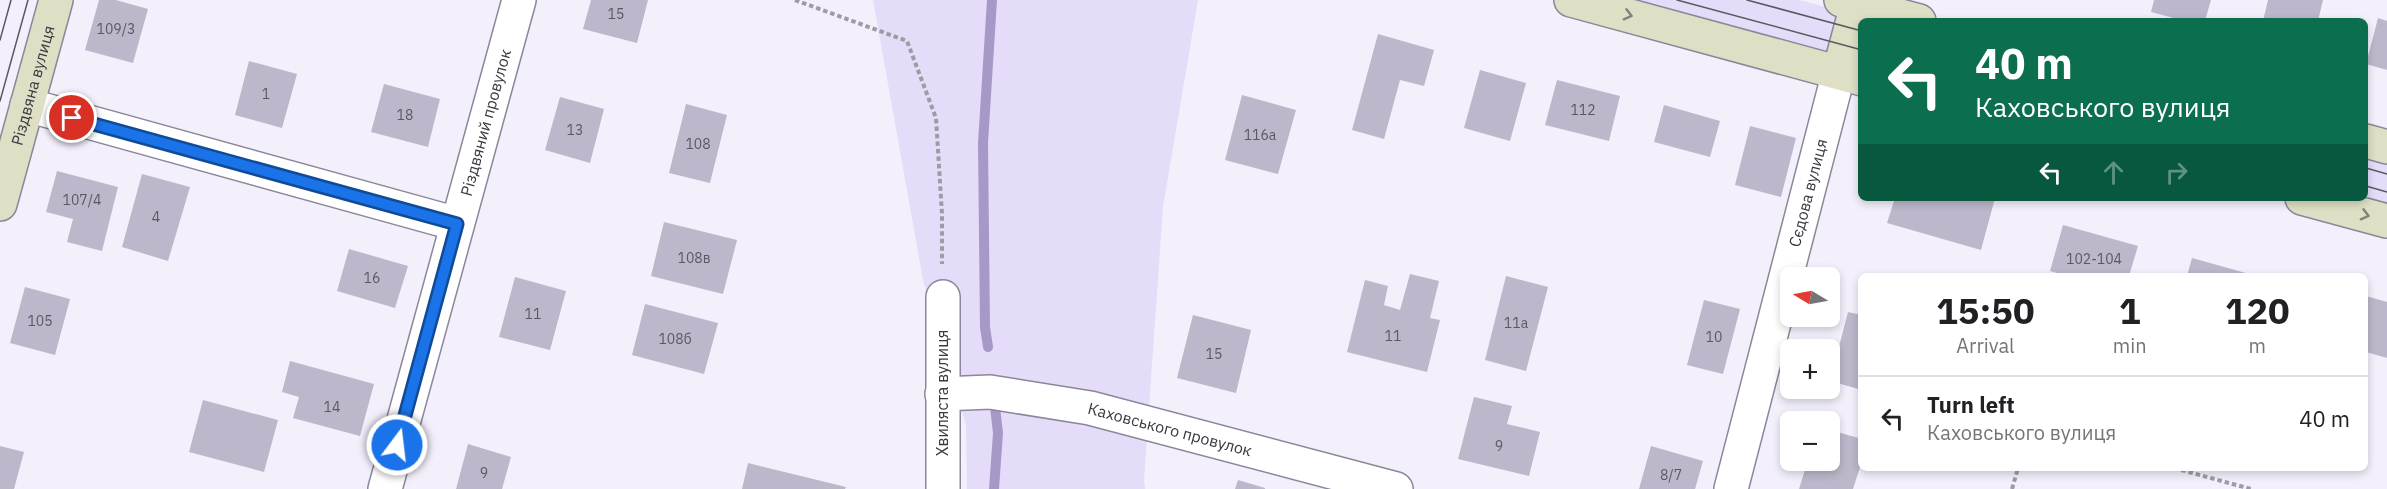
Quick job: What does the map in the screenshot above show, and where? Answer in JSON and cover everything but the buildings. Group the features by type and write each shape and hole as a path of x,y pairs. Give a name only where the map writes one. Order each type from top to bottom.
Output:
{"street":[{"name":"Різдвяна вулиця","path":"0,204 14,101 56,0"},
{"name":"Різдвяний провулок","path":"385,489 519,0"},
{"path":"1571,0 1850,76"},
{"path":"1852,2 1908,18"},
{"name":"Сєдова вулиця","path":"1731,489 1850,76 1852,2"},
{"path":"14,101 457,224"},
{"path":"2368,142 2387,147"},
{"path":"2313,201 2387,221"},
{"name":"Хвиляста вулиця","path":"943,297 943,489"},
{"name":"Каховського провулок","path":"942,394 990,392 1090,408 1396,489"}],"path":[{"path":"795,0 907,41 936,118 942,214 943,297"},
{"path":"2012,489 2017,471"},
{"path":"2185,471 2251,489"}],"shaded area":[{"path":"873,0 1198,0 1163,207 1145,489 967,489 966,425 923,280"},
{"path":"1606,0 1799,0 1845,12 1833,61"},
{"path":"2368,152 2387,157 2387,211 2350,201 2368,201"}],"waterway":[{"path":"988,347 985,327 983,143 992,0"},
{"path":"994,489 998,433 995,407"}],"tram line":[{"path":"0,40 11,0"},
{"path":"0,101 28,0"},
{"path":"1677,0 1858,49"},
{"path":"1747,0 1858,30"},
{"path":"2368,169 2387,174"},
{"path":"2368,187 2387,192"}],"route":[{"path":"72,118 457,224 397,445"}]}
